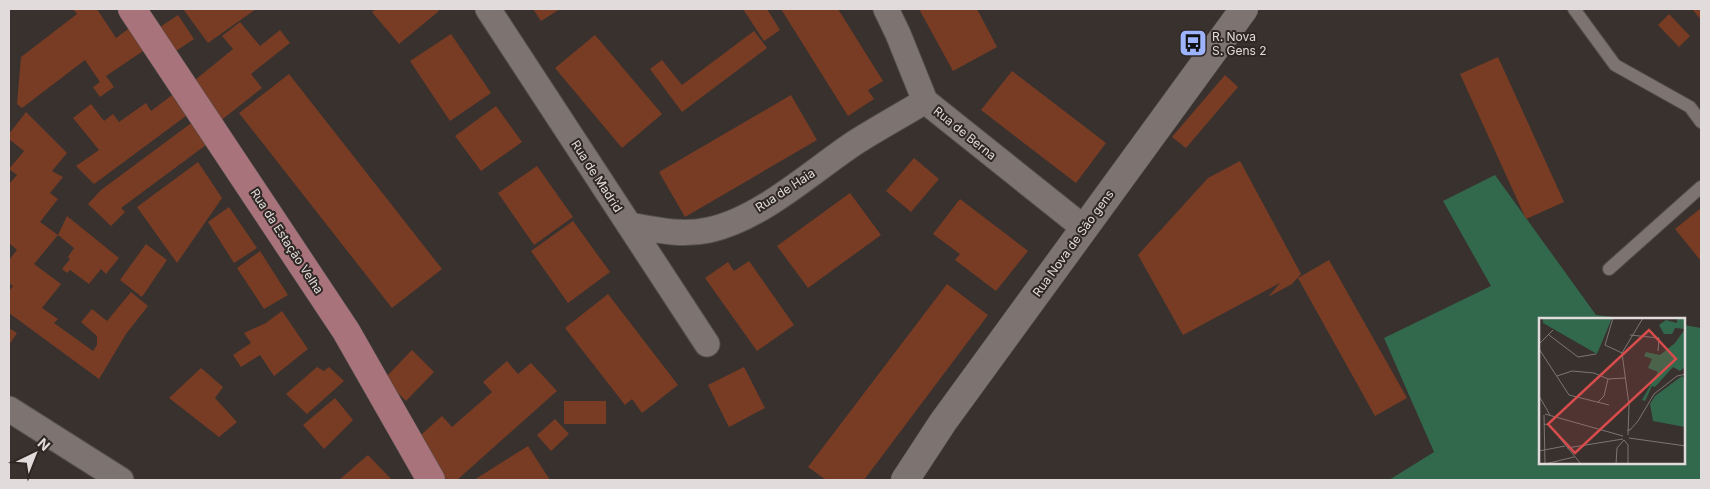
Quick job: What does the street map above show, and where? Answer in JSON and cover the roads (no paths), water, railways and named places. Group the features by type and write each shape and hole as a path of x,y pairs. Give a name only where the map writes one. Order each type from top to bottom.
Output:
{"main road":[{"name":"Rua da Estação Velha","path":"132,9 346,331 431,480"}],"street":[{"name":"Rua de Madrid","path":"488,9 707,344"},
{"name":"Rua de Berna","path":"886,9 925,101 1084,228"},
{"name":"Rua Nova de São gens","path":"905,480 943,422 1244,9"},
{"name":"Rua de Haia","path":"629,225 676,233 709,230 741,218 769,202 856,142 925,101"},
{"path":"9,409 121,480"}],"lane":[{"path":"1574,9 1615,65 1690,107 1701,122"},
{"path":"1609,269 1701,186"}],"place":[{"name":"R. Nova S. Gens 2","path":"1193,43"}]}
